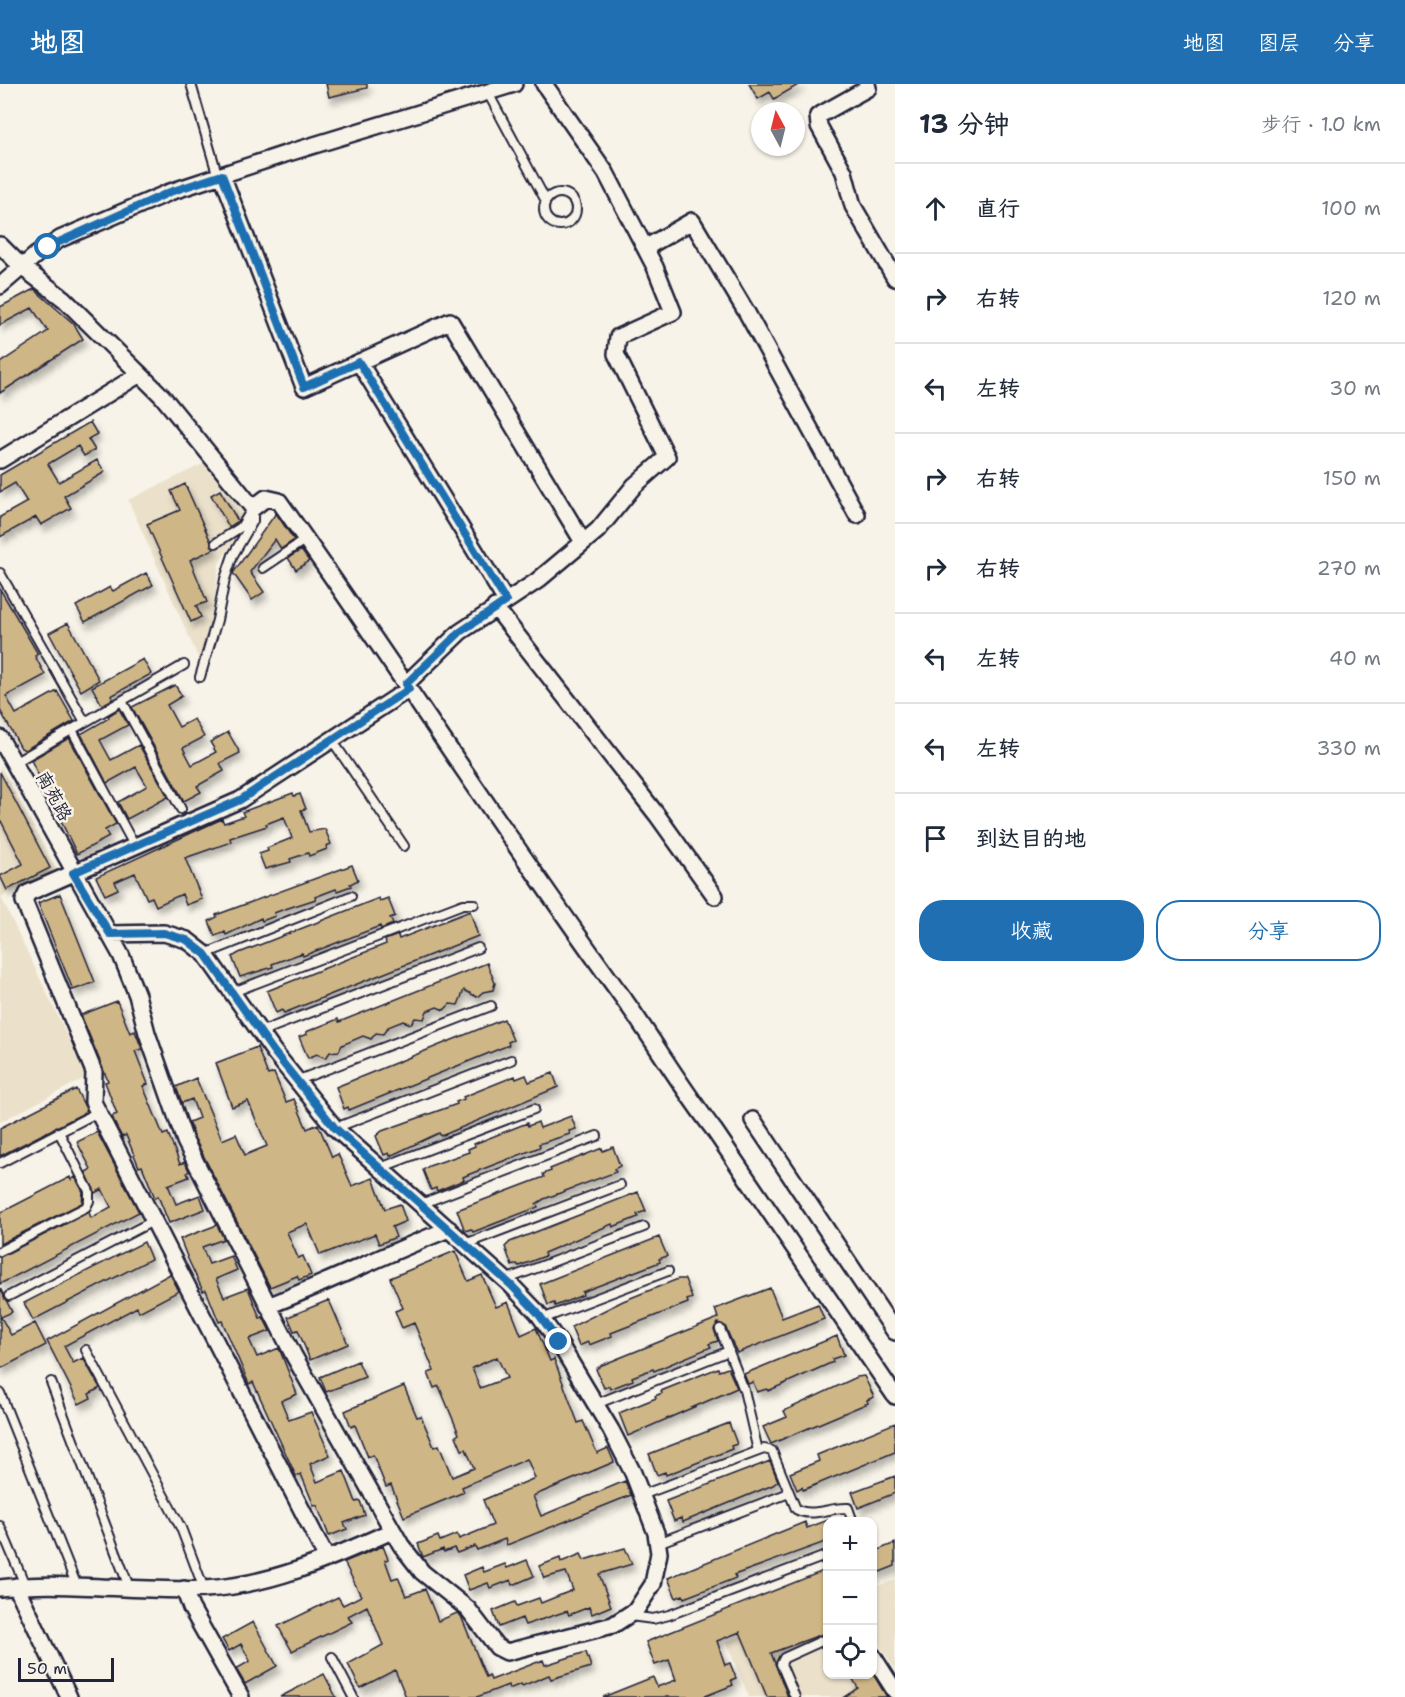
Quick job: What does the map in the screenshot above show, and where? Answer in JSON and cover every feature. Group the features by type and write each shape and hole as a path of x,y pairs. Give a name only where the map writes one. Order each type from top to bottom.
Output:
{"street":[{"path":"0,286 60,239 170,192 486,88 514,84"},
{"path":"327,1559 98,1112 92,1098 94,1072 24,904 28,893 240,800 332,740 407,686 460,632 537,581 609,519 634,486 667,457 615,350 618,337 673,312 645,248 606,173 544,84"},
{"path":"867,84 868,88 818,116 819,126 841,164 853,206 895,278"},
{"path":"220,176 304,387 450,321 583,542"},
{"path":"645,248 692,221 747,313 857,515"},
{"path":"0,245 22,267 64,299 162,396 253,508 266,498 279,501 559,912 622,997 681,1088 714,1130 895,1396"},
{"path":"359,362 500,604 715,896"},
{"path":"0,460 140,375"},
{"name":"南苑路","path":"0,738 73,873 110,934 137,995 147,1033 184,1141 268,1306 392,1531 422,1572 468,1609 497,1647 507,1652 604,1628 629,1616"},
{"path":"110,934 164,933 187,940 205,954 296,1081 335,1128 505,1280 542,1319 559,1342 622,1451 642,1495 658,1543 658,1564 653,1584 643,1602 629,1616"},
{"path":"753,1120 895,1332"},
{"path":"268,1306 449,1229"},
{"path":"0,1588 76,1584 204,1589 271,1579 327,1559 392,1531"},
{"path":"20,1586 69,1697"},
{"path":"184,1589 190,1608 241,1697"},
{"path":"877,1662 895,1691"}],"lane":[{"path":"191,84 220,176"},
{"path":"486,88 546,201 546,217 555,225 566,224 575,216 576,204 569,196 560,193 546,201"},
{"path":"216,543 241,527 253,508"},
{"path":"200,677 217,620 225,579 233,555 254,521 253,508"},
{"path":"263,568 306,539"},
{"path":"0,573 85,722"},
{"path":"14,763 184,665"},
{"path":"122,701 181,809"},
{"path":"72,730 135,847"},
{"path":"332,740 404,846"},
{"path":"205,954 351,896"},
{"path":"233,992 463,904 474,904"},
{"path":"260,1032 478,948"},
{"path":"296,1081 491,1006"},
{"path":"335,1128 511,1060"},
{"path":"380,1168 534,1109"},
{"path":"0,1163 98,1112"},
{"path":"0,1251 86,1207 89,1201 89,1191 59,1132"},
{"path":"421,1204 597,1136"},
{"path":"465,1244 620,1185"},
{"path":"9,1296 153,1221"},
{"path":"505,1280 644,1227"},
{"path":"542,1319 669,1271"},
{"path":"720,1329 744,1390 758,1451"},
{"path":"86,1350 181,1528 204,1589"},
{"path":"596,1404 729,1351"},
{"path":"51,1382 129,1587"},
{"path":"0,1393 76,1584"},
{"path":"642,1495 764,1449 772,1451 796,1509 802,1513 848,1508 851,1517"},
{"path":"658,1543 789,1493"},
{"path":"0,1526 20,1586"},
{"path":"629,1616 653,1619 669,1615 823,1557"},
{"path":"795,1697 781,1664 784,1658 823,1640"},
{"path":"332,1657 353,1697"}],"shaded area":[{"path":"207,462 248,520 219,563 211,631 198,657 128,500"},
{"path":"0,765 56,869 1,897 87,1077 0,1122"},
{"path":"895,1580 895,1670 877,1641 877,1586"},
{"path":"823,1606 823,1679 877,1679 877,1672 890,1694 884,1697 749,1697 726,1642"}],"building":[{"path":"326,84 367,84 367,88 329,97"},
{"path":"749,84 800,84 774,99 770,92 758,99"},
{"path":"34,289 74,324 83,339 0,393 0,363 48,331 32,308 0,325 0,307"},
{"path":"90,422 97,434 88,439 95,450 84,456 78,446 48,464 59,482 97,460 105,472 64,496 71,508 41,525 36,517 0,537 0,517 27,502 15,483 0,492 0,475"},
{"path":"185,484 214,549 190,560 207,602 196,606 201,617 191,622 147,524 180,510 171,491"},
{"path":"220,490 238,521 229,527 211,495"},
{"path":"276,513 294,540 281,549 275,539 250,572 264,592 252,600 233,573"},
{"path":"301,550 309,561 296,570 288,558"},
{"path":"146,573 153,585 85,622 76,606 110,587 113,591"},
{"path":"0,589 38,654 35,656 45,675 6,696 16,714 57,691 74,721 25,750 21,748 0,710"},
{"path":"68,623 99,680 81,691 49,633"},
{"path":"143,659 151,674 111,696 113,699 102,705 92,687"},
{"path":"175,685 182,696 167,705 179,727 194,719 204,737 183,748 192,765 216,752 210,742 228,732 240,753 220,763 224,771 197,786 201,792 184,801 132,707"},
{"path":"119,709 128,725 100,740 111,760 139,745 168,797 127,819 118,802 147,786 136,767 107,783 81,734 109,718 108,716"},
{"path":"69,738 116,824 105,830 109,837 77,854 31,760"},
{"path":"0,772 50,868 7,890 0,876 23,864 0,819"},
{"path":"293,793 294,796 300,794 306,809 301,810 309,832 325,829 331,844 326,846 327,849 309,856 308,853 290,859 291,862 265,869 259,854 268,851 267,848 292,838 284,817 266,824 267,826 230,838 231,842 185,858 202,899 186,905 182,894 156,906 152,897 147,899 135,873 115,882 118,889 105,895 96,877 222,819 224,823 244,816 242,812"},
{"path":"352,865 358,880 350,884 351,886 337,891 336,889 315,897 316,899 274,913 275,916 262,921 261,918 226,935 225,932 215,936 209,921 217,917 216,915"},
{"path":"60,894 95,982 73,990 38,903"},
{"path":"379,898 380,901 388,898 395,916 390,918 393,924 381,929 380,926 303,956 302,953 272,964 273,967 240,977 232,957 239,953"},
{"path":"470,911 478,936 284,1013 282,1010 276,1013 267,991 386,944 385,940 398,935 399,939"},
{"path":"487,963 495,983 493,990 483,992 477,997 464,990 458,1005 450,1004 444,1010 437,1007 427,1011 424,1019 415,1018 411,1024 403,1021 388,1027 383,1034 376,1033 371,1039 363,1036 342,1045 339,1051 330,1052 326,1058 317,1054 308,1058 299,1037 307,1034 306,1032 338,1019 339,1022"},
{"path":"117,1001 130,1033 135,1031 142,1049 135,1051 148,1084 143,1086 163,1135 168,1133 180,1164 185,1162 189,1171 187,1173 189,1177 168,1185 176,1204 200,1195 205,1209 169,1223 158,1196 155,1198 142,1166 139,1167 126,1135 122,1137 116,1126 112,1116 117,1114 105,1082 108,1081 81,1015"},
{"path":"504,1019 513,1040 508,1042 509,1045 349,1110 348,1107 344,1109 336,1087"},
{"path":"257,1047 268,1075 274,1073 286,1102 294,1099 307,1129 318,1124 332,1157 338,1154 352,1186 373,1178 385,1209 400,1204 406,1221 392,1227 396,1237 379,1244 375,1234 320,1255 307,1224 287,1232 298,1258 303,1256 311,1275 299,1280 297,1276 270,1287 194,1137 189,1122 199,1118 192,1099 182,1103 176,1087 196,1078 222,1140 236,1134 245,1155 267,1146 248,1101 232,1107 216,1063"},
{"path":"553,1073 558,1087 441,1136 439,1133 390,1156 389,1153 384,1155 376,1136 382,1131 457,1104 456,1102 464,1099 463,1097 515,1076 516,1079 526,1075 529,1082"},
{"path":"76,1089 86,1109 84,1113 0,1156 0,1128"},
{"path":"571,1116 576,1129 569,1131 570,1134 539,1144 540,1147 470,1174 463,1177 464,1180 437,1191 436,1188 431,1190 423,1170 429,1166 469,1152 468,1149 475,1146 474,1144 527,1123 528,1126 538,1122 540,1128"},
{"path":"97,1132 139,1212 0,1284 0,1257 89,1212 91,1218 111,1207 102,1189 95,1193 86,1172 91,1169 77,1142"},
{"path":"613,1147 620,1166 614,1169 616,1172 544,1199 536,1204 538,1207 473,1232 471,1229 465,1231 457,1210 544,1177 543,1174 551,1171 550,1169 602,1148 603,1151"},
{"path":"70,1177 71,1180 75,1177 83,1192 82,1203 0,1244 0,1213"},
{"path":"638,1192 646,1211 637,1214 638,1217 613,1227 612,1224 544,1253 545,1256 519,1266 517,1264 512,1266 505,1247 510,1242"},
{"path":"217,1225 224,1239 202,1247 209,1264 231,1256 237,1270 216,1279 224,1297 248,1288 260,1318 263,1317 270,1331 249,1339 257,1357 279,1348 297,1394 281,1401 289,1420 311,1412 330,1455 310,1464 317,1482 344,1471 356,1502 360,1501 365,1515 344,1523 347,1529 329,1536 317,1505 314,1506 301,1474 296,1476 253,1382 249,1384 222,1321 219,1322 206,1290 203,1291 188,1259 180,1239"},
{"path":"659,1237 667,1256 659,1259 660,1262 582,1292 583,1295 555,1306 554,1303 548,1305 540,1284"},
{"path":"144,1242 151,1259 33,1320 24,1303"},
{"path":"455,1251 468,1281 482,1275 496,1307 508,1302 521,1335 536,1328 550,1361 554,1359 578,1423 583,1421 597,1453 608,1448 614,1462 533,1496 541,1516 625,1481 631,1495 507,1545 505,1539 477,1550 475,1546 457,1553 454,1548 444,1552 443,1549 423,1557 418,1544 438,1536 440,1541 457,1534 459,1539 493,1525 483,1500 535,1478 527,1459 462,1487 464,1492 404,1517 391,1485 386,1487 373,1455 368,1457 355,1425 351,1427 345,1411 404,1386 417,1417 421,1416 434,1447 439,1445 452,1477 474,1468 466,1449 462,1450 456,1436 459,1434 439,1386 434,1388 428,1373 434,1371 414,1323 402,1328 395,1311 403,1308 390,1278","holes":["497,1357 507,1378 480,1388 472,1368"]},
{"path":"170,1274 179,1291 139,1312 137,1307 64,1346 73,1363 83,1358 100,1388 89,1394 91,1398 79,1404 47,1341"},
{"path":"678,1279 685,1279 692,1298 687,1300 688,1303 611,1333 612,1336 589,1345 588,1342 579,1346 571,1327 623,1301"},
{"path":"0,1288 12,1312 1,1317 11,1335 35,1323 46,1345 0,1369"},
{"path":"770,1288 782,1318 818,1304 824,1319 737,1353 725,1326 718,1323 714,1329 718,1341 709,1344 711,1347 654,1371 653,1369 632,1377 633,1380 610,1389 609,1386 604,1388 596,1369 602,1365 718,1318 715,1309"},
{"path":"329,1300 348,1344 310,1360 298,1330 294,1331 288,1317"},
{"path":"837,1336 844,1355 832,1359 833,1362 768,1391 767,1389 757,1392 753,1382 748,1384 744,1374"},
{"path":"358,1361 365,1377 326,1392 320,1377"},
{"path":"718,1368 719,1371 728,1368 737,1388 628,1436 619,1413 656,1398 655,1396 662,1393 661,1391"},
{"path":"864,1376 874,1397 867,1400 868,1403 771,1444 763,1427 787,1417 784,1411 857,1377"},
{"path":"729,1423 737,1444 731,1446 732,1449 666,1475 665,1472 657,1475 649,1454"},
{"path":"895,1423 895,1452 803,1490 802,1487 797,1490 790,1473 819,1461 817,1455"},
{"path":"770,1461 778,1481 773,1485 683,1522 681,1518 674,1521 666,1501"},
{"path":"895,1476 895,1493 858,1508 852,1492"},
{"path":"805,1522 807,1528 823,1522 823,1543 734,1575 736,1578 684,1598 683,1595 676,1598 668,1578"},
{"path":"895,1543 895,1566 877,1573 877,1550"},
{"path":"383,1546 392,1579 398,1577 406,1596 425,1589 438,1621 457,1613 461,1616 486,1677 489,1675 491,1680 543,1660 545,1665 586,1652 591,1667 551,1679 549,1675 509,1689 508,1685 477,1697 406,1697 395,1670 360,1688 348,1664 383,1645 367,1606 348,1616 352,1622 292,1651 278,1626 338,1597 343,1605 361,1596 344,1562"},
{"path":"625,1548 632,1564 599,1574 611,1606 592,1614 589,1607 569,1615 567,1611 525,1625 522,1618 499,1627 493,1611 515,1602 517,1606 539,1598 541,1603 573,1590 566,1572 544,1578 539,1566 560,1558 561,1562 581,1554 584,1560"},
{"path":"527,1560 534,1576 513,1585 511,1580 490,1588 488,1583 469,1590 463,1575 482,1567 484,1572 505,1564 507,1568"},
{"path":"823,1571 823,1634 771,1653 788,1697 767,1697 740,1632 717,1641 725,1665 730,1663 736,1678 731,1680 733,1685 703,1697 603,1697 653,1677 657,1687 676,1680 669,1660 655,1665 646,1642"},
{"path":"253,1622 277,1666 245,1684 236,1669 250,1661 241,1644 229,1651 222,1639"},
{"path":"324,1674 336,1697 280,1697"},
{"path":"853,1679 876,1679 887,1697 844,1697 858,1688"}],"route":[{"path":"48,247 60,239 170,192 222,175 304,387 359,362 506,601 473,622 442,647 406,684 409,689 240,800 73,873 110,934 164,933 187,940 205,954 213,962 274,1052 335,1128 511,1285 537,1312 559,1342"}]}
